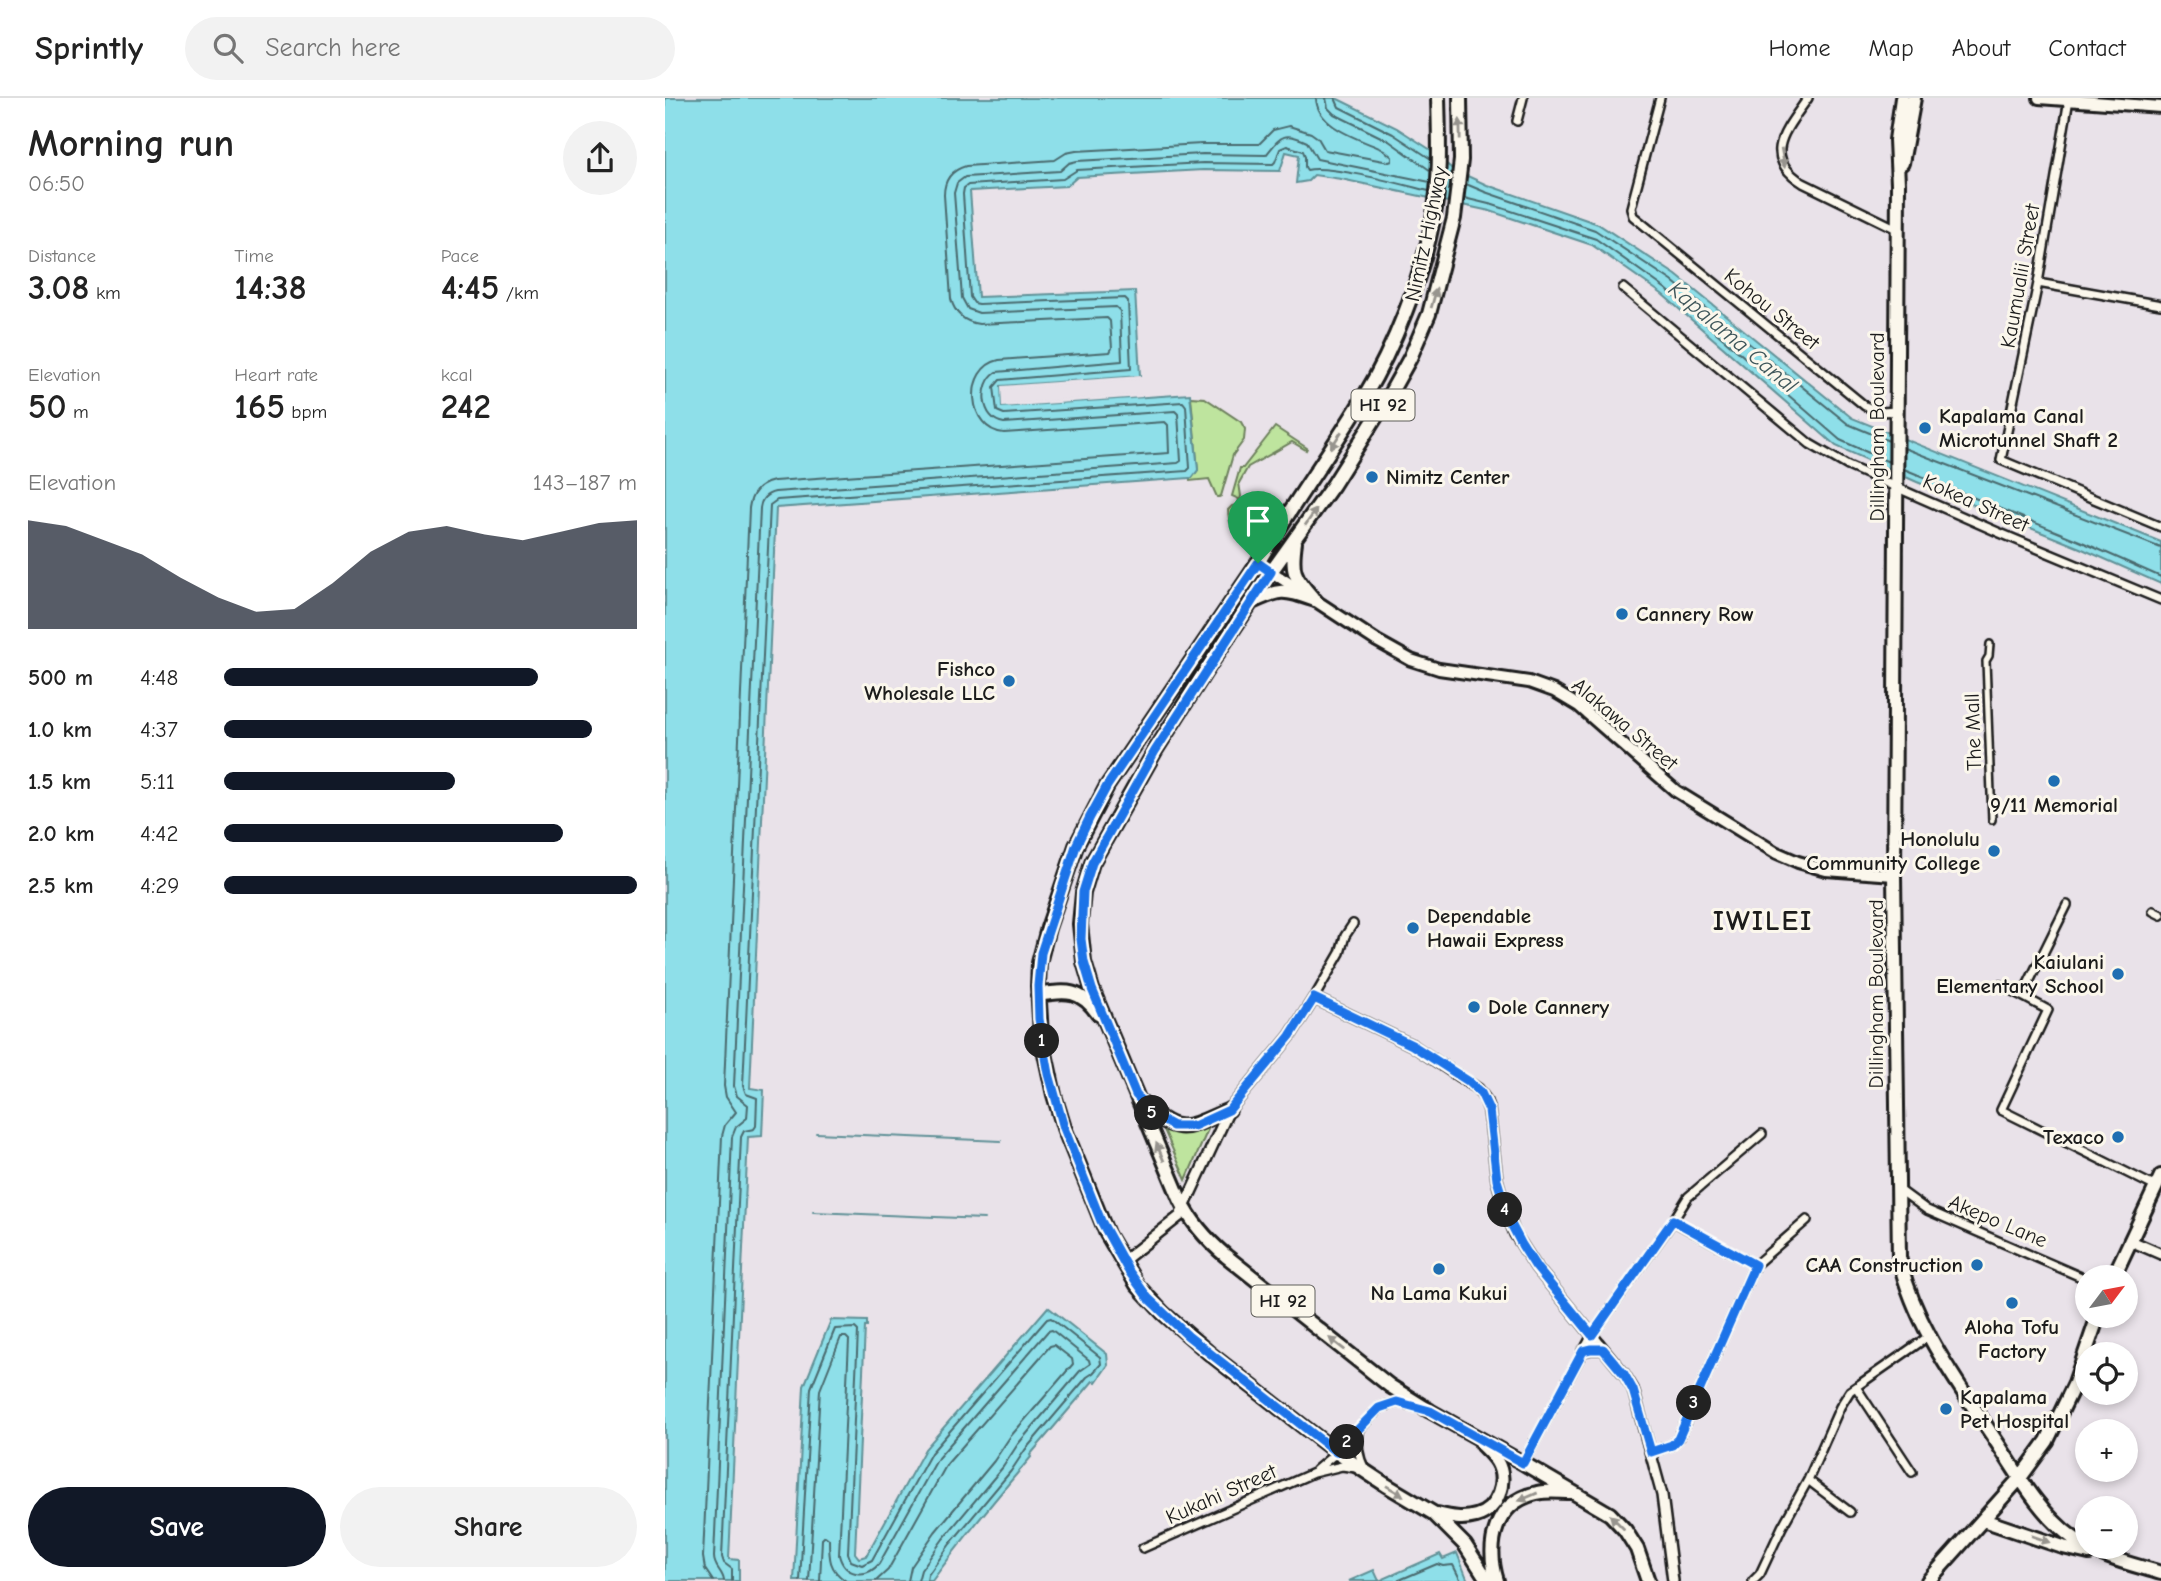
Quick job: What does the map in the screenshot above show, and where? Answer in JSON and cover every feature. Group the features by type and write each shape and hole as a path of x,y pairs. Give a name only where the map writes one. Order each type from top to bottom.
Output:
{"main road":[{"name":"Nimitz Highway","path":"1438,98 1440,150 1434,218 1411,293 1390,346 1365,396 1258,563 1107,786 1090,817 1076,846 1044,941 1038,963 1038,995 1042,1044 1059,1111 1101,1221 1122,1262 1148,1298 1188,1336 1336,1452 1433,1513 1465,1545 1488,1581"},
{"name":"Nimitz Highway","path":"1460,98 1461,160 1454,218 1433,301 1410,358 1333,485 1271,572 1155,751 1089,871 1083,892 1081,917 1083,955 1092,989 1185,1209 1205,1236 1226,1256 1382,1379 1430,1411 1610,1514 1625,1530 1642,1559 1648,1581"},
{"name":"Dillingham Boulevard","path":"1902,98 1896,140 1898,184 1894,875 1897,1188 1901,1265 1908,1291 1929,1336 2020,1478 2059,1527 2075,1538"},
{"name":"Dillingham Boulevard","path":"1898,184 1914,98"},
{"path":"2039,98 2161,107"},
{"path":"1295,540 1292,561 1294,574 1315,600"},
{"name":"Alakawa Street","path":"1258,563 1411,660 1439,669 1529,682 1554,691 1579,706 1676,791 1786,857 1826,870 1894,875"},
{"path":"1250,604 1273,592 1286,590 1315,600"},
{"path":"1038,995 1058,992 1077,994 1091,1003 1108,1028"},
{"path":"1136,1095 1155,1116 1178,1127 1198,1124 1229,1110"},
{"path":"2119,1265 2159,1182"},
{"path":"1928,1581 2020,1478 2047,1441 2075,1383 2094,1328"},
{"path":"1433,1513 1453,1518 1475,1517 1483,1513 1498,1497 1502,1485 1497,1462 1472,1435"},
{"path":"1497,1581 1491,1558 1495,1529 1510,1507 1527,1496 1542,1492 1574,1492"},
{"path":"1483,1513 1495,1529"},
{"path":"1983,1520 2075,1550"},
{"path":"2114,1559 2161,1573"}],"street":[{"path":"1517,121 1523,98"},
{"name":"Kohou Street","path":"1660,98 1631,208 1633,216 1864,406 1881,412 1897,411"},
{"path":"1808,98 1781,138 1783,167 1803,183 1897,229"},
{"name":"Kaumualii Street","path":"2068,99 2038,284 2001,460 2161,527"},
{"path":"2038,284 2161,305"},
{"name":"Kokea Street","path":"1623,288 1810,444 1848,466 2000,534 2161,600"},
{"name":"The Mall","path":"1990,644 1986,661 1992,820"},
{"path":"2022,996 2067,905"},
{"path":"1122,1262 1180,1216 1185,1209 1229,1110 1290,1036 1340,953 1345,936 1353,924"},
{"path":"2000,985 2048,1010 2001,1110 2159,1182"},
{"path":"1314,998 1412,1045 1468,1081 1481,1093 1489,1110 1497,1180 1510,1222 1536,1267 1624,1374 1633,1390 1662,1495 1673,1581"},
{"path":"1523,1463 1592,1335 1688,1197 1762,1134"},
{"name":"Akepo Lane","path":"1897,1188 1927,1210 2075,1274"},
{"path":"1673,1220 1755,1265"},
{"path":"1651,1452 1672,1445 1678,1439 1755,1265 1807,1220"},
{"path":"2131,1241 2161,1254"},
{"path":"1753,1581 1760,1574 1808,1480 1840,1407 1850,1391 1929,1336"},
{"path":"1583,1351 1603,1349"},
{"path":"1856,1387 1912,1472"},
{"name":"Kukahi Street","path":"1313,1473 1379,1408 1403,1402 1430,1411"},
{"path":"1359,1429 1359,1458 1364,1468 1375,1478"},
{"name":"Kukahi Street","path":"1143,1548 1313,1473 1342,1466 1360,1469"},
{"path":"1808,1480 1850,1512"}],"green space":[{"path":"1191,397 1205,398 1241,422 1245,429 1244,440 1233,455 1219,497 1209,479 1190,481 1198,470"},
{"path":"1275,427 1307,448 1306,450 1292,442 1248,467 1239,483 1241,496 1237,517 1247,527 1270,525 1262,533 1248,536 1236,531 1232,526 1228,510 1238,505 1239,499 1232,496 1240,468 1243,468"},
{"path":"1212,1120 1186,1180 1161,1123"}],"water":[{"name":"Kapalama Canal","path":"665,98 1336,98 1397,128 1434,152 1452,169 1487,185 1598,224 1676,275 1852,418 2161,542 2161,584 1836,446 1662,294 1592,245 1490,211 1314,175 1308,181 1296,183 1299,155 1286,152 1280,171 1203,170 1077,177 1067,186 970,191 978,297 1135,291 1140,376 1001,386 1002,407 1190,394 1198,470 1192,478 776,508 750,1088 764,1090 762,1136 748,1137 729,1559 739,1560 739,1581 665,1581"},
{"path":"1048,1307 1107,1354 1108,1365 1030,1455 932,1581 794,1581 804,1386 831,1320 867,1321 855,1553 859,1558 866,1556 925,1449"},
{"path":"1457,1553 1468,1581 1379,1581 1440,1554 1443,1559"},
{"path":"1374,1570 1379,1581 1349,1581"}],"pier":[{"path":"1140,376 1140,379 1005,389 1005,404 1142,394 1142,397 1002,407 1001,386"}],"waterway":[{"path":"816,1133 1001,1141"},
{"path":"813,1212 984,1219"}],"place":[{"name":"Kapalama Canal Microtunnel Shaft 2","path":"1925,428"},
{"name":"Nimitz Center","path":"1372,477"},
{"name":"Cannery Row","path":"1622,614"},
{"name":"Fishco Wholesale LLC","path":"1009,681"},
{"name":"9/11 Memorial","path":"2054,781"},
{"name":"Honolulu Community College","path":"1994,851"},
{"name":"Dependable Hawaii Express","path":"1413,928"},
{"name":"Kaiulani Elementary School","path":"2118,974"},
{"name":"Dole Cannery","path":"1474,1007"},
{"name":"Texaco","path":"2118,1137"},
{"name":"CAA Construction","path":"1977,1265"},
{"name":"Na Lama Kukui","path":"1439,1269"},
{"name":"Aloha Tofu Factory","path":"2012,1303"},
{"name":"Kapalama Pet Hospital","path":"1946,1409"}],"district":[{"name":"IWILEI","path":"1763,921"}],"route":[{"path":"1258,563 1271,572 1155,751 1092,863 1083,892 1080,924 1084,962 1092,989 1136,1095 1155,1116 1178,1127 1198,1124 1229,1110 1290,1036 1314,998 1412,1045 1474,1085 1481,1093 1489,1110 1497,1180 1510,1222 1536,1267 1592,1335 1673,1220 1755,1265 1678,1439 1672,1445 1651,1452 1629,1381 1603,1349 1591,1349 1583,1351 1523,1463 1430,1411 1403,1402 1379,1408 1336,1452 1209,1353 1163,1313 1137,1285 1107,1234 1064,1128 1051,1085 1041,1035 1038,963 1076,846 1107,786 1258,563"}]}
